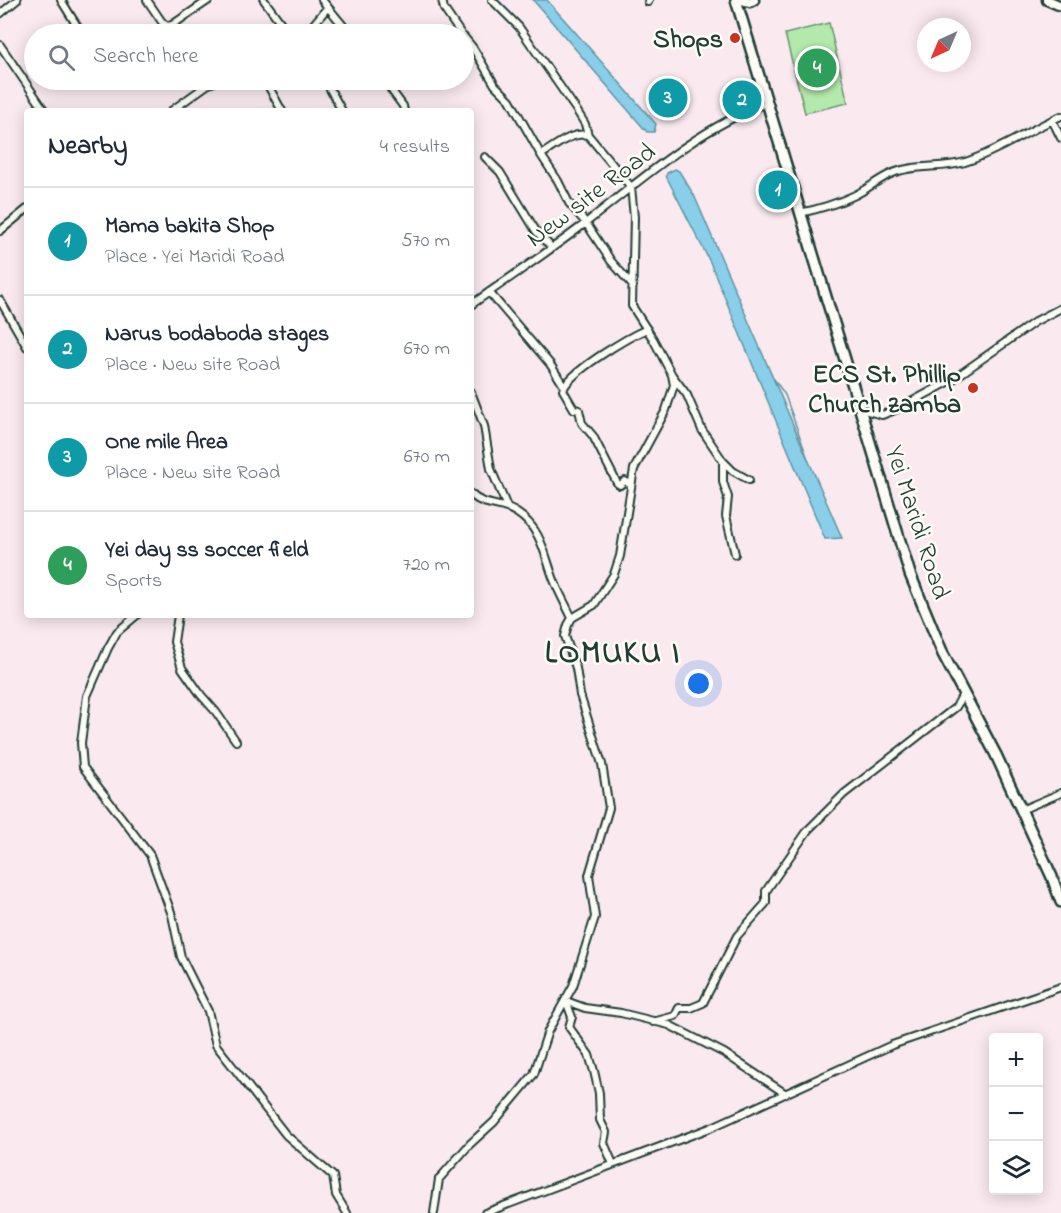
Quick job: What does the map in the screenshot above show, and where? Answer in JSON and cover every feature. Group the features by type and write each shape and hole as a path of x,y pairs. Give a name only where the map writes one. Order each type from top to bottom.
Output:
{"main road":[{"name":"Yei Maridi Road","path":"736,0 910,574 944,654 996,755 1052,877 1061,902"}],"street":[{"path":"0,14 18,0"},
{"path":"62,0 76,24"},
{"path":"147,0 164,24"},
{"path":"175,24 209,0"},
{"path":"264,0 282,24"},
{"path":"322,0 342,24"},
{"path":"442,0 444,9 454,24"},
{"path":"492,0 519,27 577,111 585,124 588,135 631,187 634,217 632,306 672,375 687,394 702,430 723,461 733,471 749,480"},
{"path":"742,0 750,2 754,0"},
{"path":"1047,0 1061,6"},
{"path":"314,24 328,7"},
{"path":"0,45 24,80"},
{"path":"474,52 495,85 510,100 569,203 586,223 611,261 633,286"},
{"path":"31,90 43,108"},
{"path":"175,108 196,90"},
{"path":"270,90 280,108"},
{"path":"332,90 340,108"},
{"path":"392,90 404,108"},
{"name":"New site Road","path":"474,302 586,223 661,164 738,114 767,103"},
{"path":"800,213 824,208 855,196 874,182 895,172 917,167 949,166 966,161 1061,116"},
{"path":"1052,120 1061,138"},
{"path":"541,155 579,133 588,135"},
{"path":"485,157 500,172 536,231 552,248"},
{"path":"0,231 24,211"},
{"path":"489,292 550,364 564,386 564,393 574,409 579,410 582,423 593,436 617,483 620,485 625,481 631,485"},
{"path":"0,300 24,342"},
{"path":"861,409 882,416 900,408 952,380 1036,321 1061,308"},
{"path":"564,386 594,360 647,329"},
{"path":"434,1213 439,1179 470,1144 494,1122 534,1074 548,1031 566,1001 595,917 589,875 609,808 602,764 580,695 576,668 566,642 566,630 572,618 594,605 614,573 620,556 634,469 666,410 674,385 672,375"},
{"path":"474,400 484,426 491,469 507,507"},
{"path":"723,461 723,482 728,497 726,516 735,554"},
{"path":"474,496 481,502 507,507 524,518 539,535 554,580 572,618"},
{"path":"133,618 117,632 87,696 81,743 83,767 150,855 172,915 181,957 208,1011 216,1045 286,1134 333,1176 336,1195 347,1213"},
{"path":"178,618 174,642 182,668 236,741"},
{"path":"653,1022 675,1016 679,1008 691,1008 704,1003 737,936 766,903 766,891 808,830 844,794 956,707 963,694"},
{"path":"1021,810 1061,793"},
{"path":"485,1213 710,1128 892,1045 1061,987"},
{"path":"566,1001 585,1008 621,1013 669,1025 724,1053 786,1094"},
{"path":"566,1001 572,1017 568,1027 589,1055 594,1071 599,1093 600,1120 606,1132 604,1143 613,1164"}],"green space":[{"path":"829,23 848,103 805,113 785,34"}],"water":[{"path":"533,0 547,0 656,124 654,132 647,132"},
{"path":"675,169 679,171 694,195 842,538 825,539 710,262 666,176"}],"waterway":[{"path":"774,379 785,395 808,459"}],"place":[{"name":"Shops","path":"735,38"},
{"name":"Yei day ss soccer field","path":"817,68"},
{"name":"One mile Area","path":"668,98"},
{"name":"Narus bodaboda stages","path":"742,100"},
{"name":"Mama bakita Shop","path":"778,190"},
{"name":"ECS St. Phillip Church zamba","path":"973,388"}],"district":[{"name":"LOMUKU I","path":"613,651"}]}
